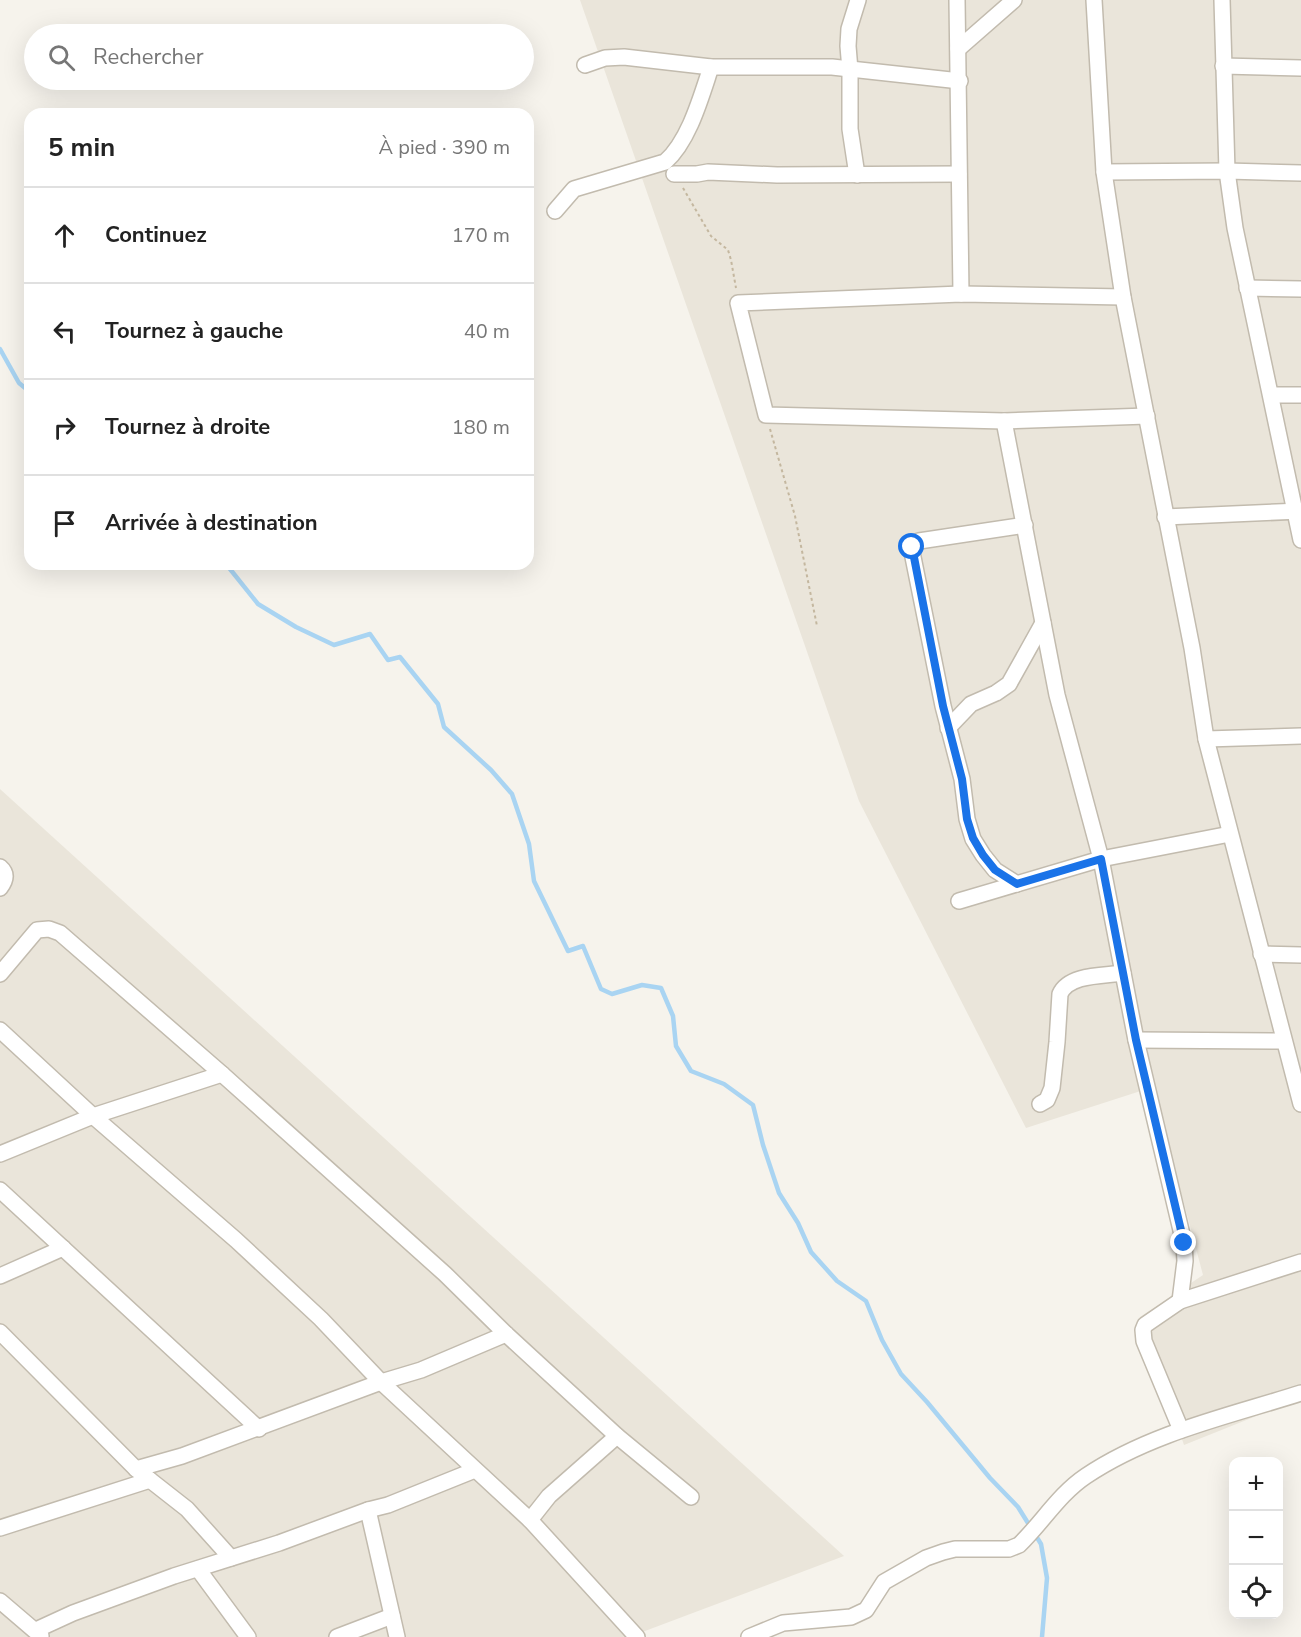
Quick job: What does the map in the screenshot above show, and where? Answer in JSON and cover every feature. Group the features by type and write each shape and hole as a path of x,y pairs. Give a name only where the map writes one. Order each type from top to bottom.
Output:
{"street":[{"path":"857,175 850,129 848,46 849,29 858,0"},
{"path":"957,0 960,81 961,294"},
{"path":"958,49 1014,0"},
{"path":"1094,0 1104,172 1123,297 1191,648 1206,739 1301,1104"},
{"path":"1222,0 1227,171 1235,228 1270,394 1298,511 1301,540"},
{"path":"585,65 605,58 624,57 711,67 832,67 960,81"},
{"path":"1223,66 1301,68"},
{"path":"555,211 574,189 665,162 672,156 698,106 711,67"},
{"path":"674,174 708,172 777,175 959,174"},
{"path":"1104,172 1301,173"},
{"path":"1247,288 1301,289"},
{"path":"1123,297 961,294 738,303 766,415 1004,421 1147,416"},
{"path":"1270,394 1301,394"},
{"path":"1004,421 1057,695 1101,859 1136,1040 1184,1243 1185,1261 1180,1301"},
{"path":"1165,517 1298,511"},
{"path":"1017,884 995,870 973,838 967,819 962,779 948,728 912,547 919,542 1025,525"},
{"path":"948,728 971,704 996,693 1009,684 1043,623"},
{"path":"1206,739 1301,736"},
{"path":"959,901 1101,859 1230,834"},
{"path":"0,867 6,877 0,888"},
{"path":"0,974 37,930 49,929 60,933 446,1274 506,1334 617,1436 691,1497"},
{"path":"1262,954 1301,956"},
{"path":"1040,1104 1047,1100 1052,1088 1060,994 1063,988 1079,979 1123,973"},
{"path":"2,1034 245,1248 321,1319 381,1382 530,1520 637,1637"},
{"path":"1136,1040 1284,1041"},
{"path":"0,1154 93,1116 222,1074"},
{"path":"0,1190 259,1429"},
{"path":"0,1276 63,1248"},
{"path":"1181,1430 1142,1335 1149,1321 1180,1301 1301,1262"},
{"path":"0,1332 136,1470 187,1509 231,1558"},
{"path":"136,1470 259,1429 381,1382 421,1370 506,1334"},
{"path":"749,1637 783,1623 851,1617 866,1610 884,1581 926,1558 955,1549 998,1550 1019,1545 1064,1494 1085,1476 1127,1453 1181,1430 1301,1393"},
{"path":"530,1520 549,1496 617,1436"},
{"path":"0,1601 39,1634 103,1601 388,1505 475,1470"},
{"path":"0,1528 150,1480"},
{"path":"368,1510 397,1637"},
{"path":"198,1569 248,1637"},
{"path":"337,1637 392,1616"}],"path":[{"path":"674,174 711,236 728,250 738,303"},
{"path":"766,415 795,516 817,626"}],"shaded area":[{"path":"580,0 1301,0 1301,1398 1184,1445 1140,1317 1203,1275 1153,1087 1026,1128 859,801"},
{"path":"0,789 844,1556 629,1637 0,1637"}],"waterway":[{"path":"0,349 19,383 24,387"},
{"path":"231,570 258,604 296,627 334,645 370,634 388,660 400,657 438,704 444,727 491,770 512,794 529,844 534,881 568,951 583,946 601,989 612,994 642,985 661,988 673,1016 676,1046 691,1071 724,1084 753,1105 779,1193 798,1223 811,1252 837,1281 866,1301 882,1340 901,1374 990,1478 1018,1507 1041,1544 1047,1578 1042,1637"}],"route":[{"path":"912,547 943,706 962,779 967,819 973,838 983,855 995,870 1017,884 1101,859 1136,1040 1184,1243"}]}
